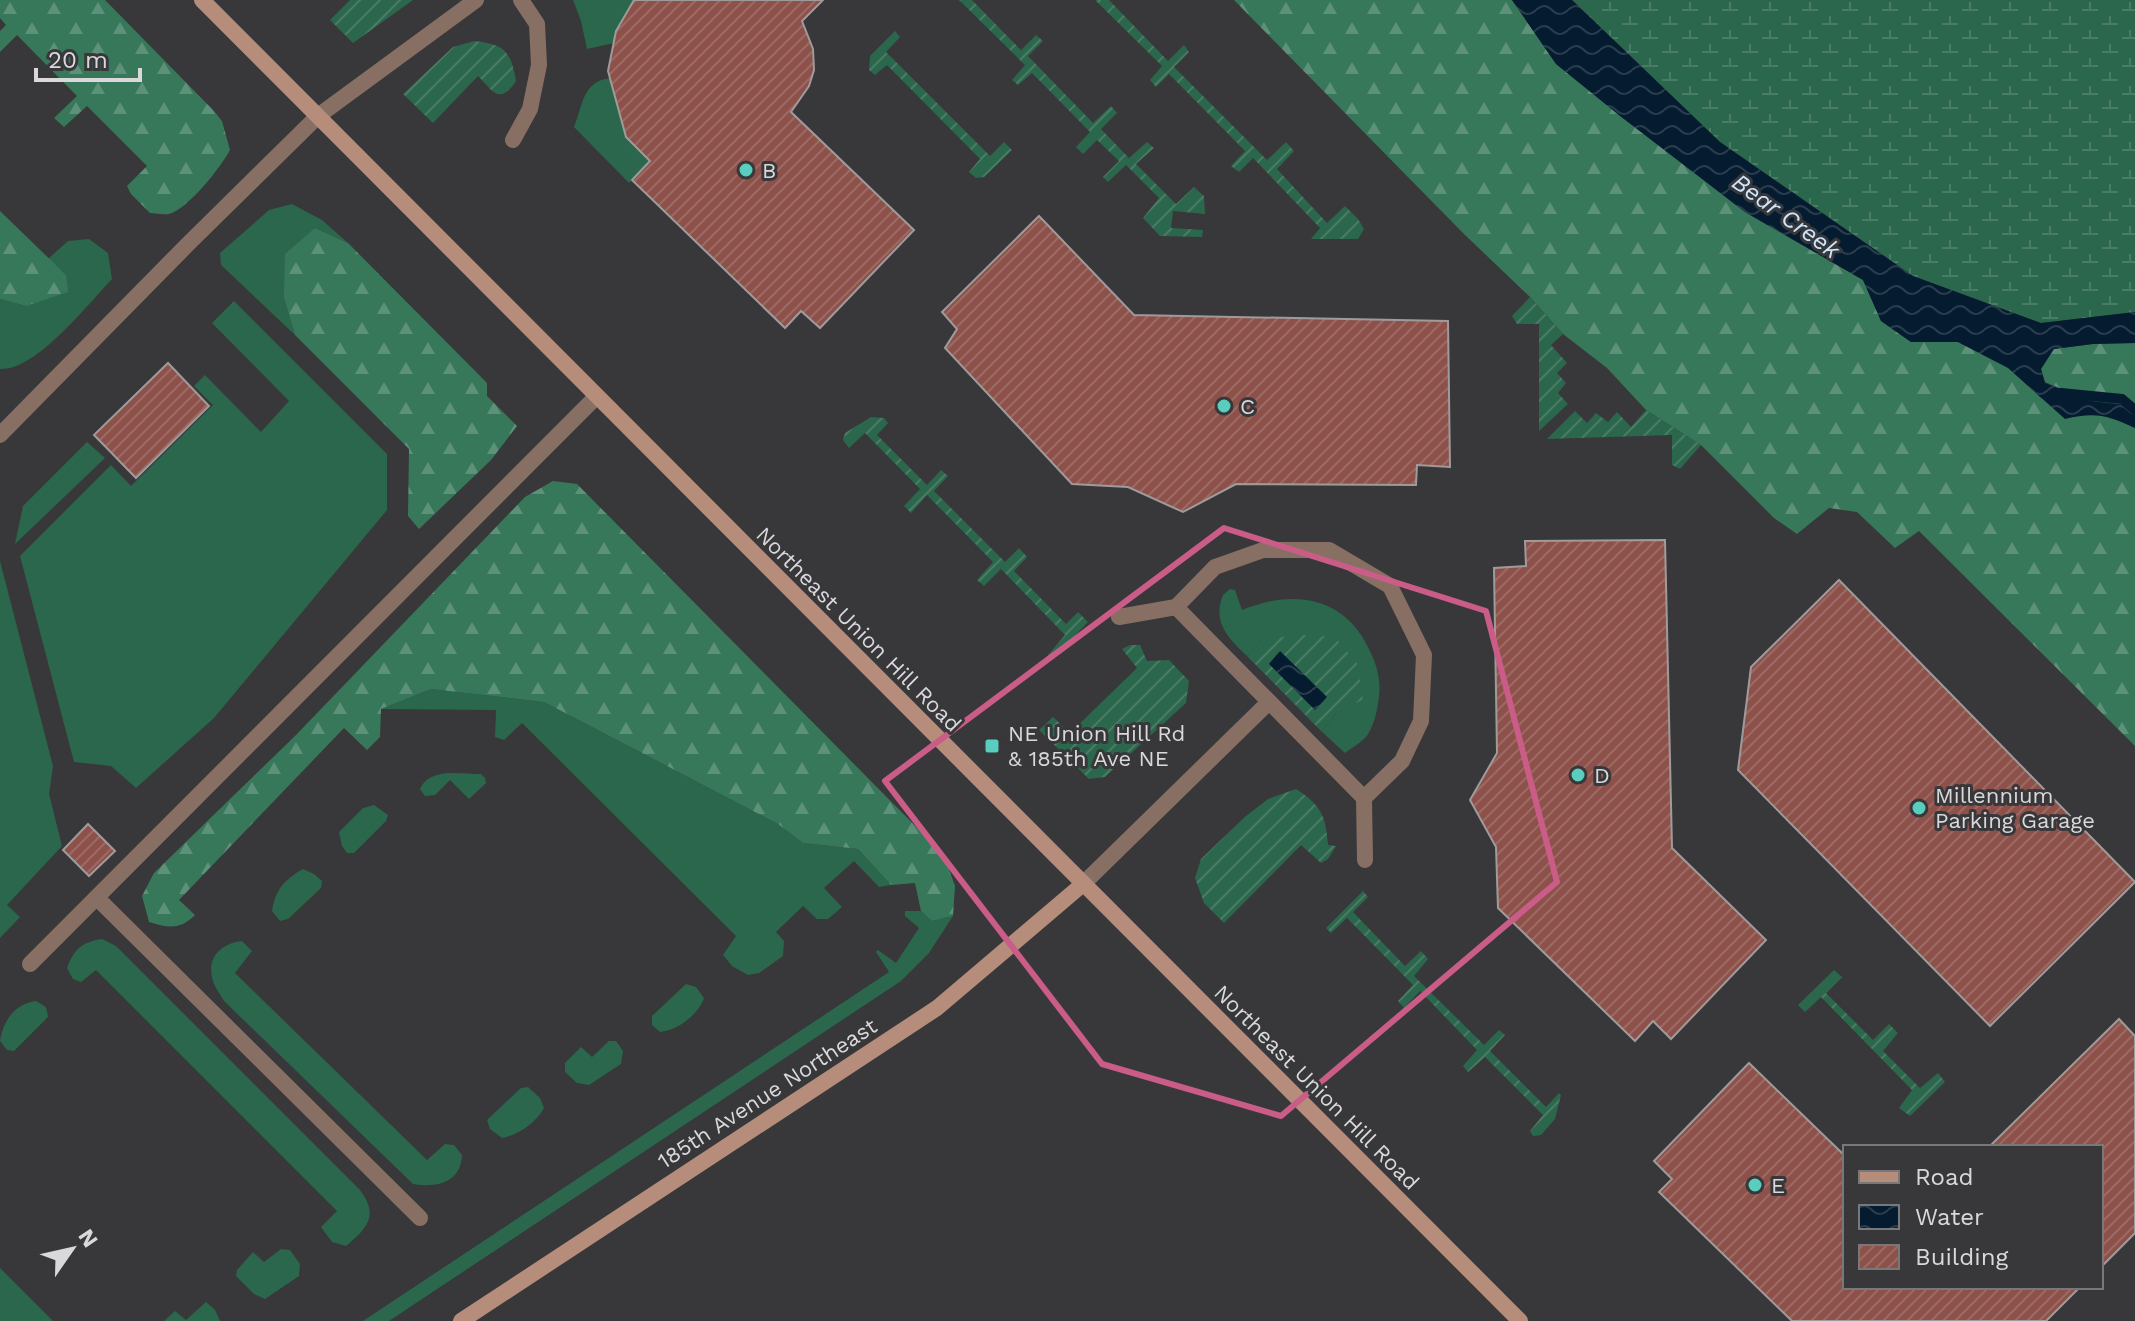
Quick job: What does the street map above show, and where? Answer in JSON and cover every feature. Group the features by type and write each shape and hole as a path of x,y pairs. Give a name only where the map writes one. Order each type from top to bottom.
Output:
{"main road":[{"name":"Northeast Union Hill Road","path":"202,0 1520,1321"},
{"name":"185th Avenue Northeast","path":"463,1321 937,1008 1083,884"}],"lane":[{"path":"0,435 318,116 476,0"},
{"path":"513,140 530,109 539,65 537,24 521,0"},
{"path":"30,964 596,397"},
{"path":"1119,617 1176,607 1215,567 1263,550 1329,550 1390,586 1424,655 1421,721 1402,761 1364,798"},
{"path":"1176,607 1364,798 1365,860"},
{"path":"1083,884 1269,702"},
{"path":"97,898 420,1218"}],"highlighted area":[{"path":"1224,528 1486,611 1557,882 1281,1116 1102,1064 885,781"}],"green space":[{"path":"0,0 105,0 222,121 230,150 194,196 177,211 169,214 150,213 127,186 147,166 87,106 64,127 54,118 77,96 17,35 0,52 0,31 6,25 0,18"},
{"path":"350,0 413,0 353,43 330,20"},
{"path":"573,0 634,0 614,43 587,49"},
{"path":"959,0 972,0 1021,50 1036,35 1043,41 1028,56 1093,123 1111,106 1117,113 1101,129 1129,158 1147,142 1154,148 1136,164 1176,204 1194,187 1204,196 1205,214 1173,211 1171,228 1203,230 1202,237 1160,236 1143,218 1159,198 1126,165 1108,182 1103,177 1119,161 1097,140 1083,154 1076,147 1090,132 1032,73 1018,85 1012,80 1025,65"},
{"path":"1095,0 1109,0 1168,61 1184,45 1189,52 1174,67 1267,160 1286,142 1294,151 1277,169 1327,223 1345,206 1364,229 1358,239 1311,239 1320,228 1253,158 1239,172 1231,166 1245,151 1169,74 1156,87 1150,80 1162,66"},
{"path":"1234,0 1512,0 1556,64 1745,212 1863,280 1881,321 1911,342 1958,342 2009,368 2041,398 2118,420 2135,428 2135,746 1919,531 1895,548 1857,512 1829,508 1797,534 1774,518 1701,445 1646,410 1607,368 1563,334 1530,297"},
{"path":"1572,0 2135,0 2135,312 2041,323 1913,276 1720,142"},
{"path":"895,31 900,37 886,52 990,156 1004,142 1012,150 984,177 976,178 969,172 980,159 887,65 875,75 869,70 870,56"},
{"path":"474,41 493,44 504,51 512,63 516,81 505,93 496,94 478,76 433,123 403,94 453,47"},
{"path":"610,78 626,137 650,161 629,183 574,127 589,89 601,80"},
{"path":"292,204 322,220 348,243 315,228 284,298 295,335 221,265 220,253 269,210"},
{"path":"0,211 66,275 68,292 26,306 0,299"},
{"path":"315,228 348,243 487,383 487,396 517,426 491,460 419,529 408,516 409,449 295,335 284,298 285,254"},
{"path":"89,239 108,253 112,279 45,348 14,367 0,369 0,299 26,306 66,275 48,259 68,241"},
{"path":"1530,297 1563,334 1551,345 1567,363 1557,373 1566,383 1558,393 1568,404 1539,431 1539,324 1517,324 1512,316"},
{"path":"234,301 387,454 387,510 214,718 136,788 111,766 74,762 20,556 111,465 131,486 213,405 194,386 205,375 261,432 289,401 212,323"},
{"path":"2135,343 2135,406 2090,401 2045,382 2041,369 2053,349"},
{"path":"1646,410 1701,445 1680,469 1672,465 1672,435 1547,439 1575,411 1587,423 1596,413 1608,422 1617,412 1631,427"},
{"path":"871,417 884,418 888,423 877,435 927,485 941,470 948,476 934,491 1005,562 1019,548 1027,557 1014,571 1066,624 1078,612 1088,622 1054,657 1048,655 1065,635 1001,569 984,586 977,580 993,562 927,495 911,513 904,506 920,489 865,433 849,448 843,440 845,433"},
{"path":"87,442 105,458 15,544 23,506"},
{"path":"553,481 577,484 944,855 955,886 953,916 932,921 921,911 915,883 891,885 858,849 803,843 778,824 544,702 431,689 381,709 380,737 367,750 344,728 179,900 195,915 174,926 149,922 142,896 154,873 296,735 525,497"},
{"path":"0,561 53,766 49,794 62,846 7,905 20,917 0,938"},
{"path":"1230,589 1235,590 1242,610 1280,600 1315,602 1346,618 1358,631 1374,661 1379,685 1375,719 1363,740 1345,753 1322,732 1338,710 1263,639 1247,656 1234,643 1224,629 1219,613 1223,595"},
{"path":"1303,635 1335,637 1357,663 1363,700 1338,710 1322,732 1247,656 1263,639"},
{"path":"1140,645 1147,661 1169,660 1189,681 1186,703 1105,777 1089,779 1039,730 1053,717 1070,733 1137,668 1122,649"},
{"path":"431,689 544,702 778,824 803,843 858,849 891,885 879,887 854,861 824,888 842,907 828,919 817,919 803,906 776,932 784,941 783,956 759,973 748,975 732,966 723,955 736,936 522,723 504,740 495,737 496,710 381,709"},
{"path":"481,774 486,783 469,799 450,780 435,795 425,796 420,789 431,777 438,775"},
{"path":"1296,789 1317,806 1326,826 1328,845 1336,846 1328,859 1321,863 1301,845 1224,923 1204,903 1195,878 1201,859 1268,799"},
{"path":"374,805 388,815 386,821 354,853 347,853 339,832 363,808"},
{"path":"303,869 322,881 321,888 288,919 280,921 272,911 275,897 291,877"},
{"path":"1363,891 1368,897 1353,912 1405,966 1421,951 1428,959 1414,976 1484,1045 1499,1030 1505,1035 1490,1051 1546,1107 1559,1093 1561,1095 1555,1119 1541,1135 1533,1136 1530,1131 1543,1115 1485,1057 1468,1072 1463,1066 1477,1050 1420,991 1404,1008 1398,1001 1413,985 1347,918 1331,933 1326,928"},
{"path":"905,911 921,911 932,921 953,916 929,953 901,981 389,1321 363,1321 889,972 876,952 878,950 896,963 919,928 905,916"},
{"path":"102,939 116,946 360,1190 370,1214 365,1227 346,1246 332,1242 321,1227 337,1211 96,970 81,982 73,979 67,968 76,951 84,944"},
{"path":"242,941 252,951 235,973 427,1160 445,1144 454,1145 462,1155 461,1164 452,1178 438,1184 413,1184 224,1001 213,980 212,962 223,947"},
{"path":"1834,970 1842,977 1826,993 1873,1040 1889,1024 1898,1033 1883,1051 1920,1088 1938,1073 1945,1082 1910,1116 1899,1108 1912,1090 1821,997 1805,1012 1798,1005"},
{"path":"686,984 696,987 704,998 701,1004 680,1025 660,1032 652,1025 652,1016"},
{"path":"36,1001 46,1007 48,1017 14,1051 7,1050 0,1041 7,1020 16,1009"},
{"path":"609,1041 616,1041 623,1051 621,1064 589,1085 577,1083 565,1072 565,1063 581,1047 592,1057"},
{"path":"528,1087 540,1098 544,1108 526,1128 502,1138 490,1129 487,1120 521,1088"},
{"path":"281,1249 290,1250 300,1264 299,1276 265,1299 254,1294 236,1276 237,1270 253,1252 264,1262"},
{"path":"0,1268 53,1321 0,1321"},
{"path":"206,1302 215,1310 220,1321 164,1321 175,1311 186,1320"}],"water":[{"name":"Bear Creek","path":"1512,0 1572,0 1720,142 1913,276 2041,323 2135,312 2135,343 2054,349 2041,369 2045,383 2090,401 2135,406 2135,428 2101,416 2065,419 2008,368 1958,342 1911,342 1881,321 1863,280 1745,212 1556,64"},
{"path":"1280,651 1327,697 1315,710 1269,664"}],"building":[{"name":"B","path":"634,0 823,0 802,21 813,49 814,70 809,86 791,112 914,230 820,328 801,311 785,328 632,180 650,161 626,137 608,71 616,31"},
{"name":"C","path":"1039,216 1134,315 1448,321 1450,467 1417,465 1416,485 1236,484 1183,512 1128,487 1072,484 945,348 957,329 942,312"},
{"path":"168,363 209,406 136,478 94,435"},
{"name":"D","path":"1665,540 1672,848 1766,940 1671,1039 1653,1021 1635,1041 1498,908 1496,847 1470,800 1497,753 1494,568 1526,566 1525,541"},
{"name":"Millennium Parking Garage","path":"1839,580 2135,882 1990,1026 1738,770 1751,667"},
{"path":"88,824 115,851 89,876 63,850"},
{"path":"2119,1019 2135,1036 2135,1233 2103,1265 2103,1145 1991,1145"},
{"name":"E","path":"1749,1063 1843,1154 1843,1289 2078,1289 2046,1321 1792,1321 1659,1192 1672,1179 1654,1161"}],"waterway":[{"path":"2061,393 2122,399 2135,410"}],"place":[{"name":"B","path":"746,170"},
{"name":"C","path":"1224,406"},
{"name":"NE Union Hill Rd & 185th Ave NE","path":"992,746"},
{"name":"D","path":"1578,775"},
{"name":"Millennium Parking Garage","path":"1919,808"},
{"name":"E","path":"1755,1185"}]}
